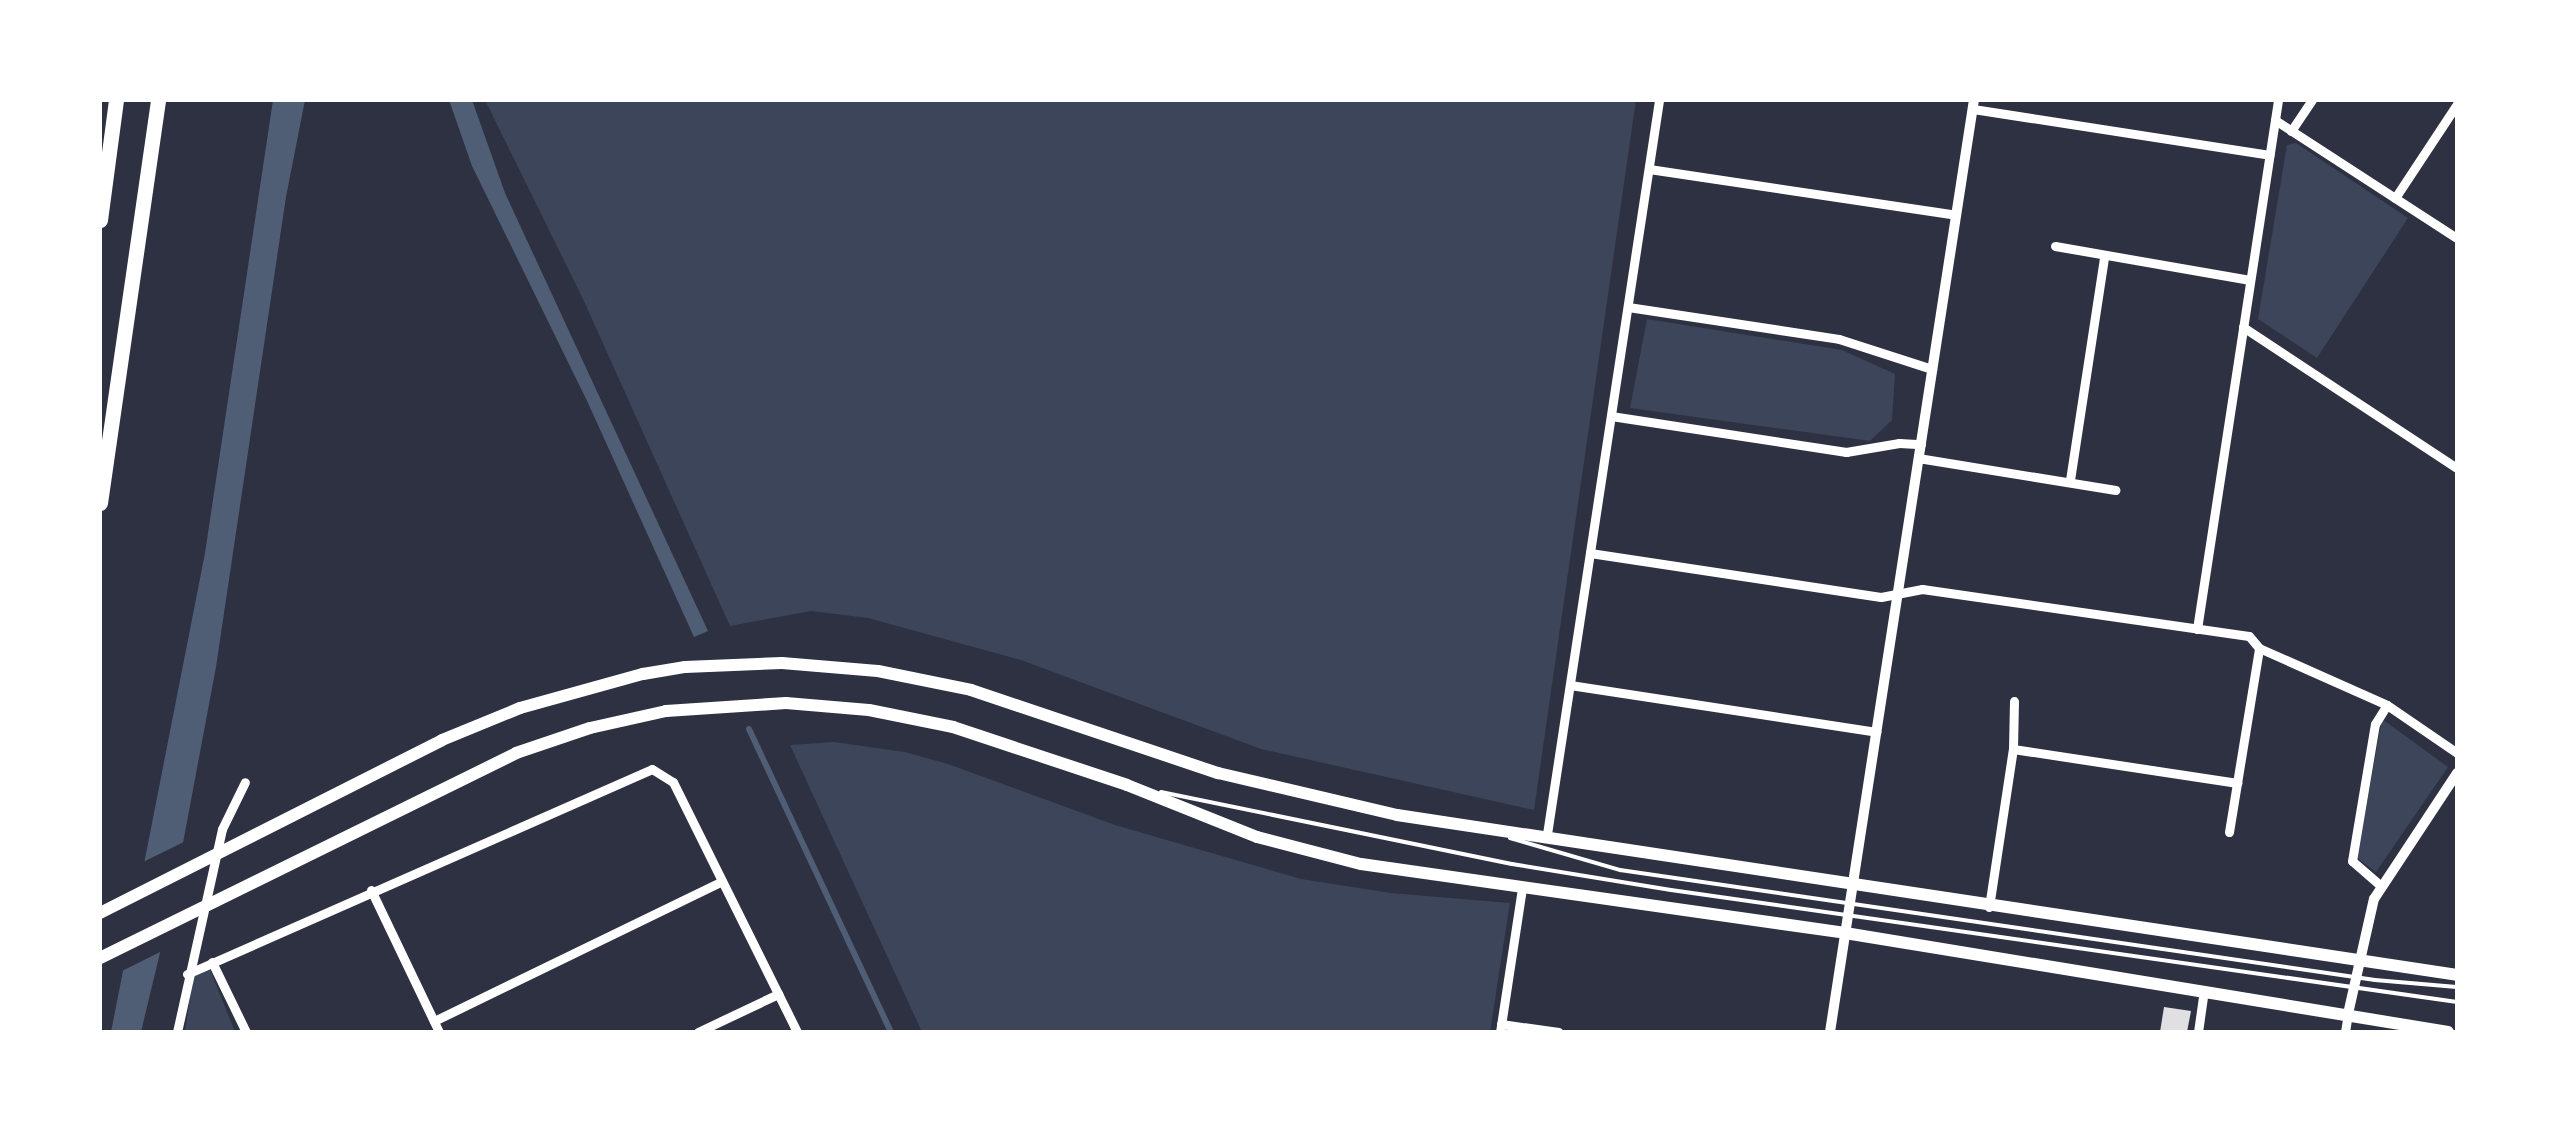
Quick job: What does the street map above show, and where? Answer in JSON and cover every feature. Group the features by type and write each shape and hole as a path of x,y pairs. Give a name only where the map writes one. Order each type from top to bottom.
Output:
{"highway":[{"path":"100,220 116,100"},
{"path":"100,503 158,100"}],"main road":[{"path":"100,913 442,740 520,708 643,674 734,664 830,665 925,679 1016,704 1253,784 1485,830 1547,834 1852,884 2354,975 2457,974"},
{"path":"100,958 516,752 609,723 704,706 813,704 912,717 987,736 1292,848 1361,864 1845,933 2448,1032"}],"street":[{"path":"1547,834 1659,100"},
{"path":"2197,628 2278,100"},
{"path":"2291,131 2312,100"},
{"path":"1830,1032 1973,104 2269,155"},
{"path":"2394,198 2457,104"},
{"path":"2275,120 2457,238"},
{"path":"1649,169 1956,215"},
{"path":"2055,246 2104,258 2250,280"},
{"path":"2070,480 2104,258"},
{"path":"1628,307 1839,339 1932,369"},
{"path":"2243,327 2457,468"},
{"path":"1611,416 1846,452 1899,443 1920,444"},
{"path":"1918,458 2115,490"},
{"path":"1590,552 1882,597 1922,589 2254,637 2259,648 2229,832"},
{"path":"2259,648 2386,705 2457,753"},
{"path":"1570,685 1876,732"},
{"path":"1989,907 2013,749 2014,701"},
{"path":"2382,886 2352,861 2375,724 2386,705"},
{"path":"2013,749 2237,782"},
{"path":"186,974 638,772 659,770 673,782 797,1032"},
{"path":"2345,1032 2354,975 2382,886 2457,773"},
{"path":"177,1032 186,974 226,814 245,782"},
{"path":"434,1021 722,881"},
{"path":"1522,888 1500,1028 1558,1032"},
{"path":"371,890 440,1032"},
{"path":"212,962 246,1032"},
{"path":"2198,1032 2204,990"},
{"path":"698,1032 778,994"}],"lane":[{"path":"1127,785 1512,864 2457,987"},
{"path":"1485,830 1562,856 1620,870 1849,908 2354,975 2457,1002"}],"shaded area":[{"path":"273,100 305,100 286,197 216,667 171,907 141,1032 111,1032 205,553"},
{"path":"449,100 472,100 505,193 708,631 694,637 588,403 472,166"},
{"path":"485,100 1636,100 1534,810 1261,749 1021,660 868,618 811,611 730,626 583,299"},
{"path":"2296,143 2408,218 2317,358 2258,319 2287,145"},
{"path":"1647,319 1842,350 1895,374 1892,420 1870,441 1630,408"},
{"path":"2382,719 2448,767 2376,872 2357,858"},
{"path":"834,742 905,752 948,764 1115,825 1301,879 1391,893 1510,903 1490,1032 922,1032 790,745"},
{"path":"209,967 235,1032 185,1032 193,976"}],"pier":[{"path":"188,840 166,949 118,973 139,864"}],"building":[{"path":"2164,1007 2191,1011 2187,1032 2160,1032"}],"waterway":[{"path":"749,729 891,1032"}]}
